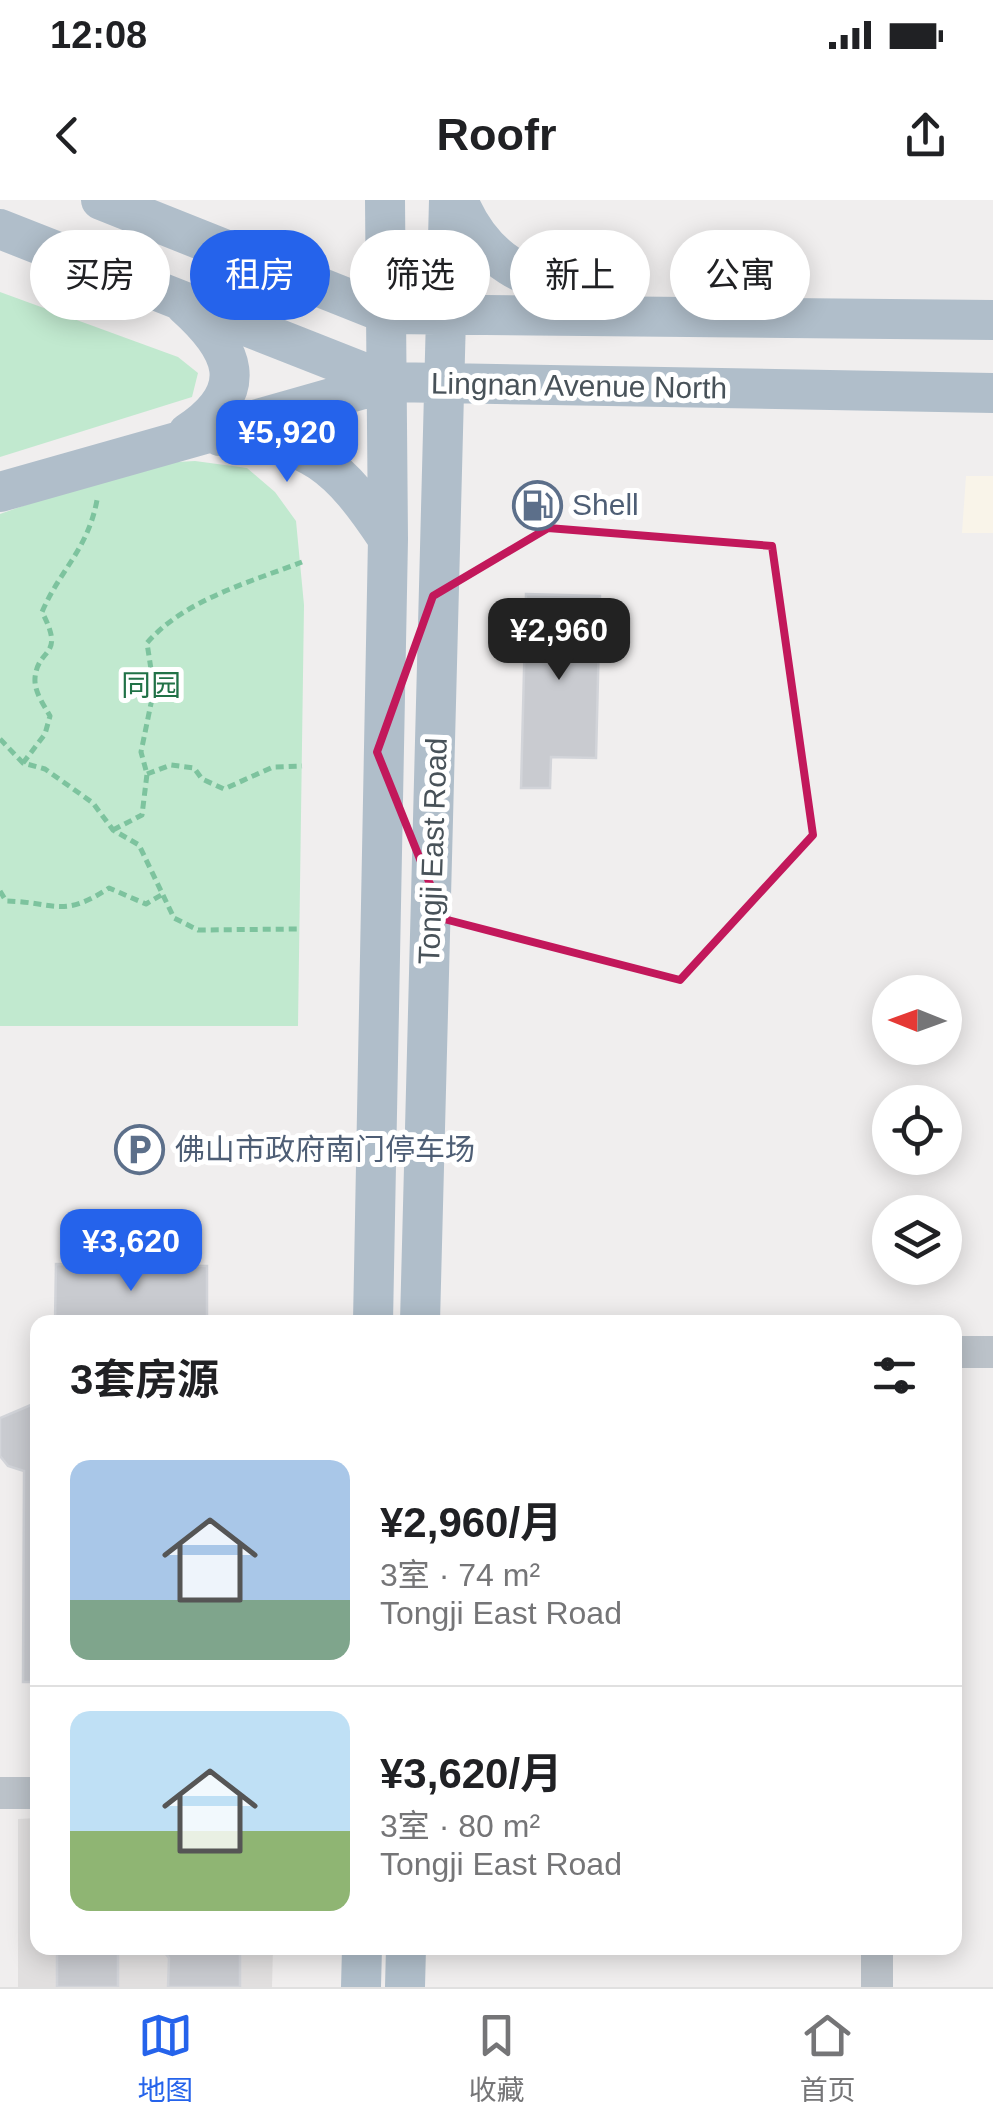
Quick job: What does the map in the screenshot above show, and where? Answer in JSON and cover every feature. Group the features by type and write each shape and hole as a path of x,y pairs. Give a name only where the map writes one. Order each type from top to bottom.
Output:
{"main road":[{"path":"100,200 350,299"},
{"name":"Tongji East Road","path":"385,200 386,230"},
{"name":"Tongji East Road","path":"449,200 449,230"},
{"path":"458,200 472,235 520,274 651,316"},
{"path":"0,229 388,382"},
{"path":"175,296 216,334 228,356 230,375 228,393 214,412 180,438"},
{"path":"490,314 993,320"},
{"name":"Tongji East Road","path":"373,1315 388,539 388,320"},
{"name":"Tongji East Road","path":"420,1315 448,320"},
{"name":"Lingnan Avenue North","path":"0,492 388,382 993,393"},
{"path":"180,438 261,438 334,467 388,539"},
{"path":"361,1987 362,1955"},
{"path":"406,1955 406,1987"}],"street":[{"path":"962,1352 993,1352"},
{"path":"0,1793 30,1793"},
{"path":"876,1987 877,1955"}],"path":[{"path":"23,762 45,734 50,716 37,690 35,674 51,650 52,632 42,612 71,568 93,520 98,492"},
{"path":"113,830 142,815 147,774 141,752 154,689 147,643 162,625 302,562"},
{"path":"0,739 23,762 44,768 93,803 113,830 139,845 174,918 198,930 300,929"},
{"path":"147,774 171,765 194,768 202,780 224,789 273,767 302,766"},
{"path":"0,890 6,901 80,907 108,888 146,904 164,893"}],"highlighted area":[{"path":"548,528 772,546 813,835 680,980 444,919 377,752 433,596"}],"shaded area":[{"path":"966,476 993,476 993,533 962,533"},
{"path":"30,1818 30,1955 273,1955 272,1987 18,1987 18,1819"}],"green space":[{"path":"0,292 30,303 30,320 77,320 178,357 198,373 192,397 0,457"},
{"name":"同园","path":"195,461 247,468 275,492 296,521 304,605 298,1026 0,1026 0,514 142,464"}],"building":[{"path":"526,594 600,596 596,758 551,757 550,788 521,788"},
{"path":"56,1264 207,1266 207,1315 55,1315"},
{"path":"30,1405 30,1682 23,1682 24,1471 8,1466 0,1456 0,1418"},
{"path":"57,1955 118,1955 118,1987 57,1987"},
{"path":"167,1955 240,1955 240,1987 168,1987"}],"place":[{"name":"Shell","path":"537,505"},
{"name":"佛山市政府南门停车场","path":"140,1150"}]}
